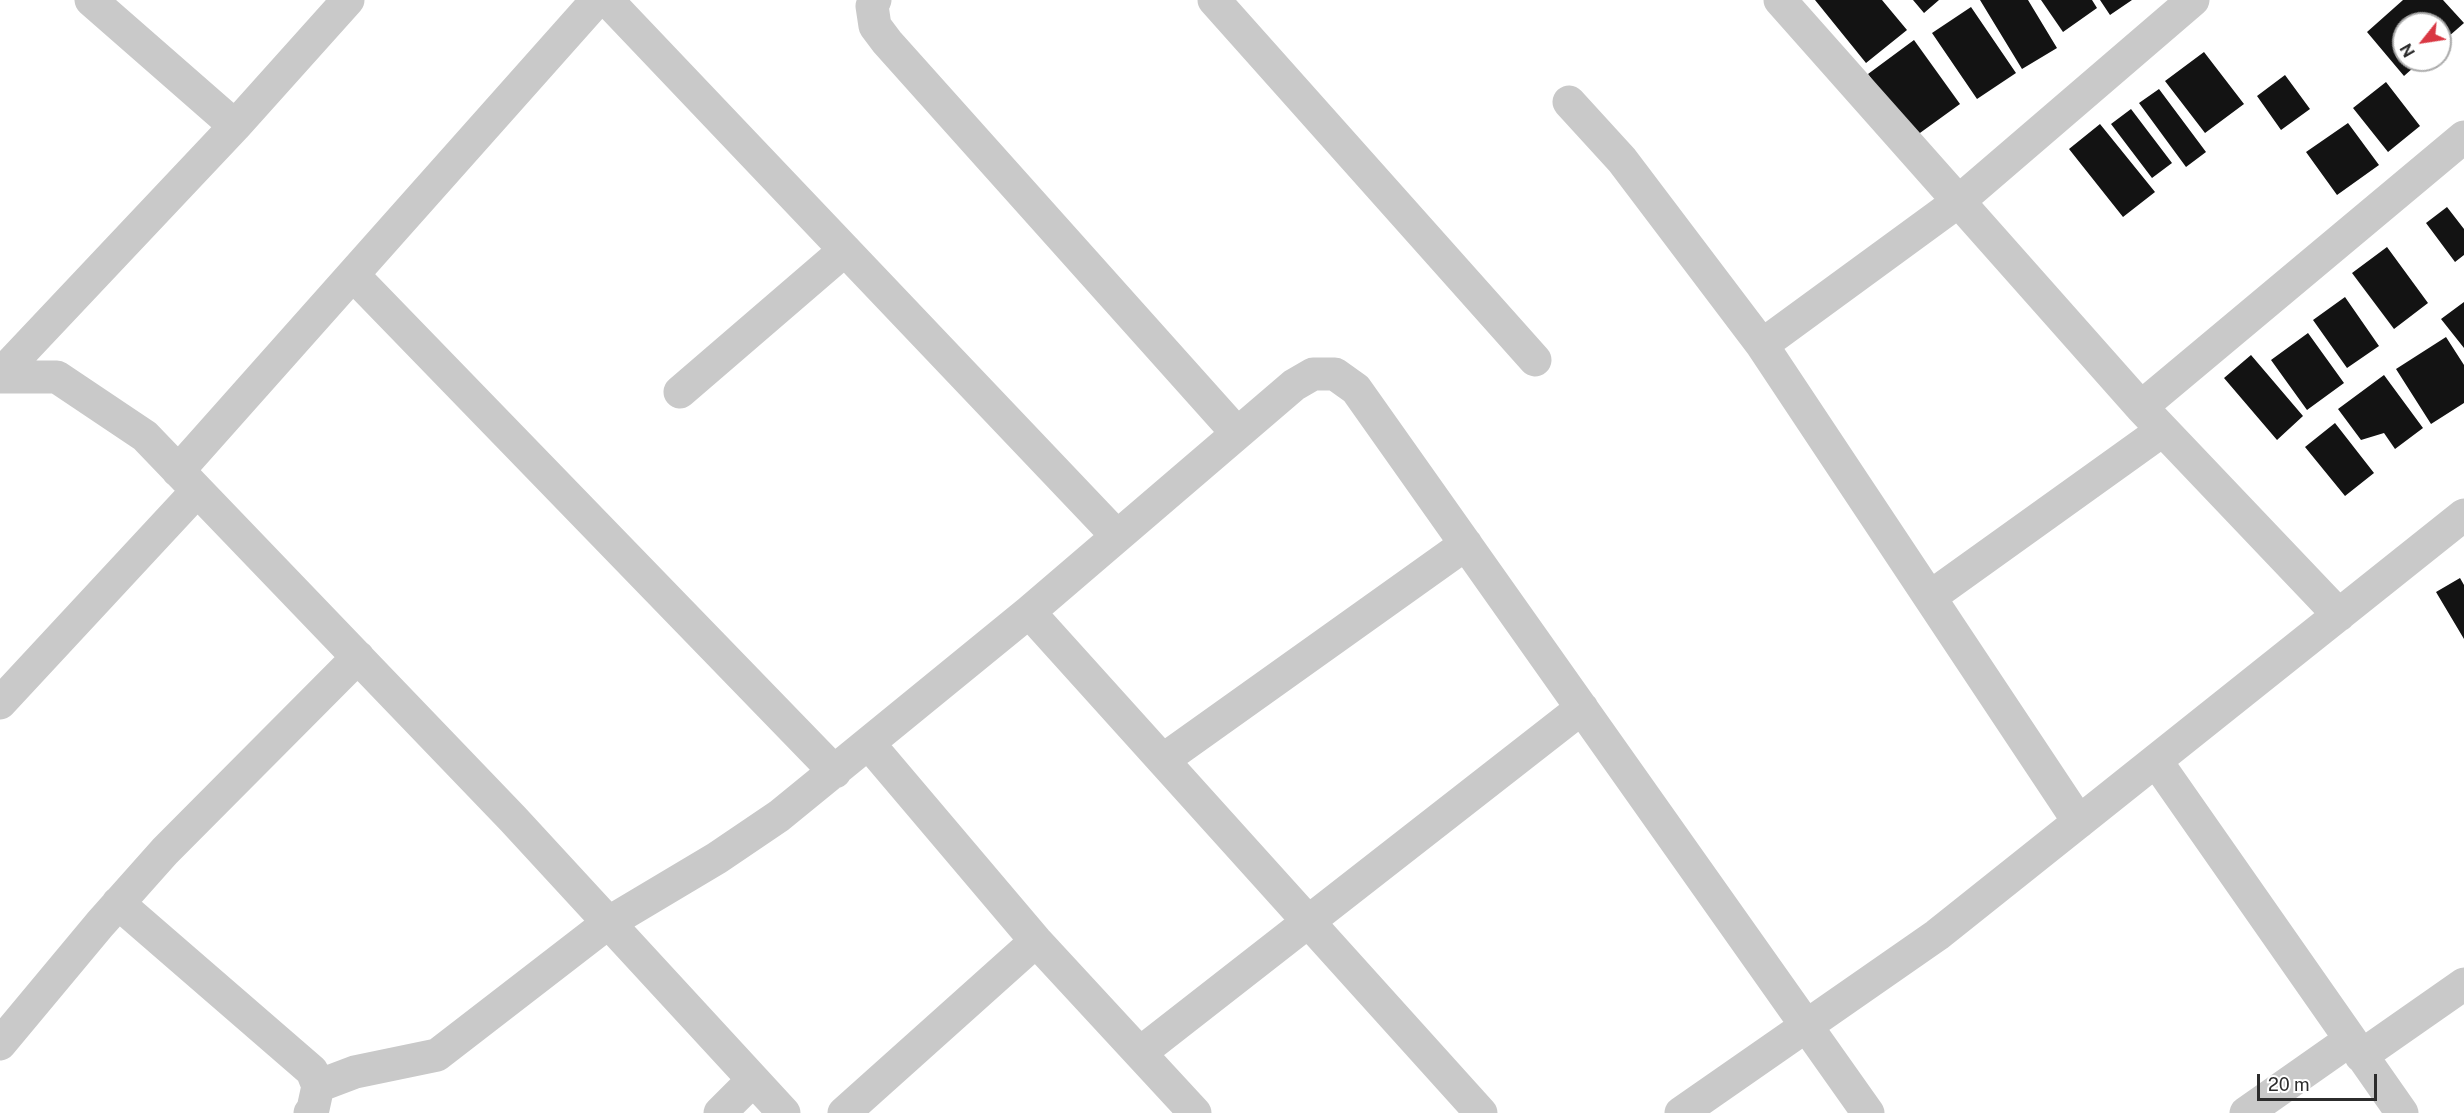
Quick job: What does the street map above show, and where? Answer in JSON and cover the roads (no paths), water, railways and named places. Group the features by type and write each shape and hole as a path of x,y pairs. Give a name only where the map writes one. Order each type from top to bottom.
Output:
{"street":[{"path":"91,0 236,126"},
{"path":"0,376 236,126 348,0"},
{"path":"0,703 187,481 353,275 597,0"},
{"path":"607,0 1117,536"},
{"path":"875,0 872,6 875,26 887,42 1238,433"},
{"path":"1214,0 1535,360"},
{"path":"1780,0 2152,418 2339,615"},
{"path":"1762,345 1959,201 2193,0"},
{"path":"1569,102 1622,160 1762,345 2079,822"},
{"path":"1930,597 2152,418 2464,137"},
{"path":"680,392 845,250"},
{"path":"353,275 835,772"},
{"path":"314,1100 355,1072 437,1055 608,923 717,858 762,828 835,772 1029,612 1294,385 1313,374 1335,374 1356,389 1868,1113"},
{"path":"0,376 57,377 145,436 513,819 784,1113"},
{"path":"1681,1113 1937,935 2464,515"},
{"path":"1163,760 1466,544"},
{"path":"1029,612 1481,1113"},
{"path":"0,1044 118,903 165,851 358,657"},
{"path":"1140,1053 1582,708"},
{"path":"869,744 1036,941 1194,1113"},
{"path":"2156,760 2402,1113"},
{"path":"118,903 312,1071 314,1100"},
{"path":"844,1113 1036,941"},
{"path":"2246,1113 2464,984"},
{"path":"720,1113 753,1081"}]}
